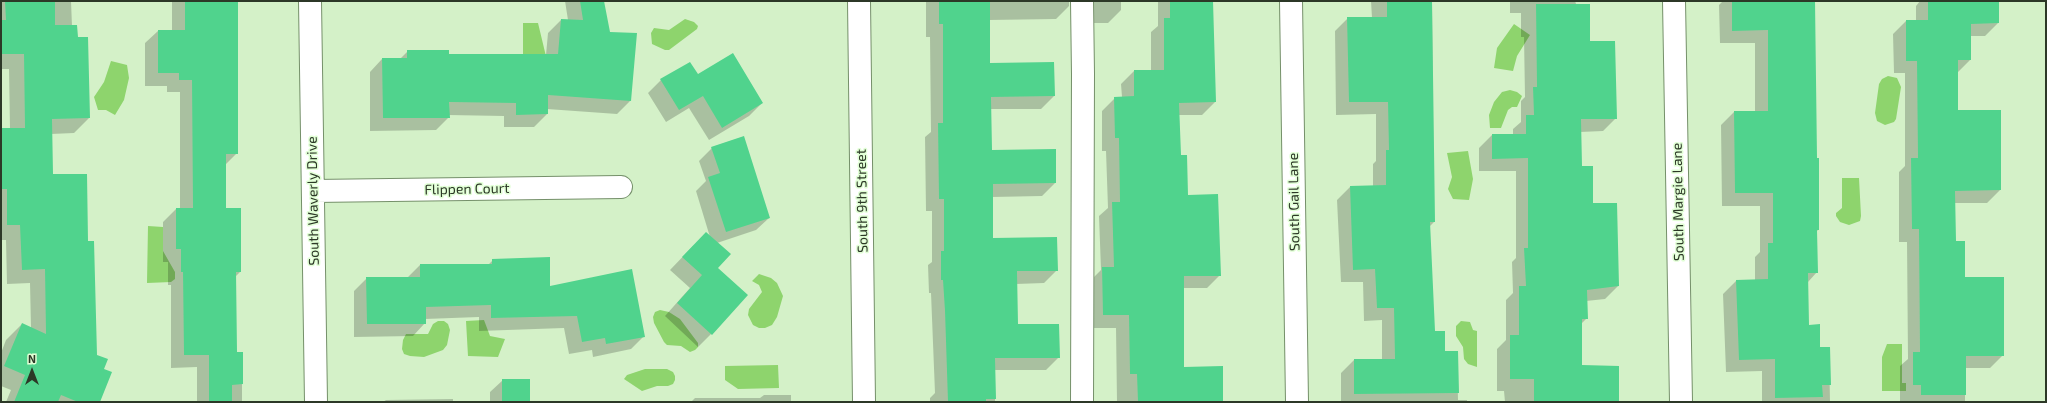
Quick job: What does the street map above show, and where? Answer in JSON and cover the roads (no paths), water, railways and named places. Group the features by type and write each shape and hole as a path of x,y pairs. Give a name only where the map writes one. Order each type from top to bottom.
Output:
{"street":[{"name":"South Waverly Drive","path":"310,1 316,402"},
{"name":"South 9th Street","path":"859,1 864,402"},
{"path":"1082,1 1082,402"},
{"name":"South Gail Lane","path":"1291,1 1297,402"},
{"name":"South Margie Lane","path":"1674,1 1681,402"},
{"name":"Flippen Court","path":"314,191 621,187"}]}
